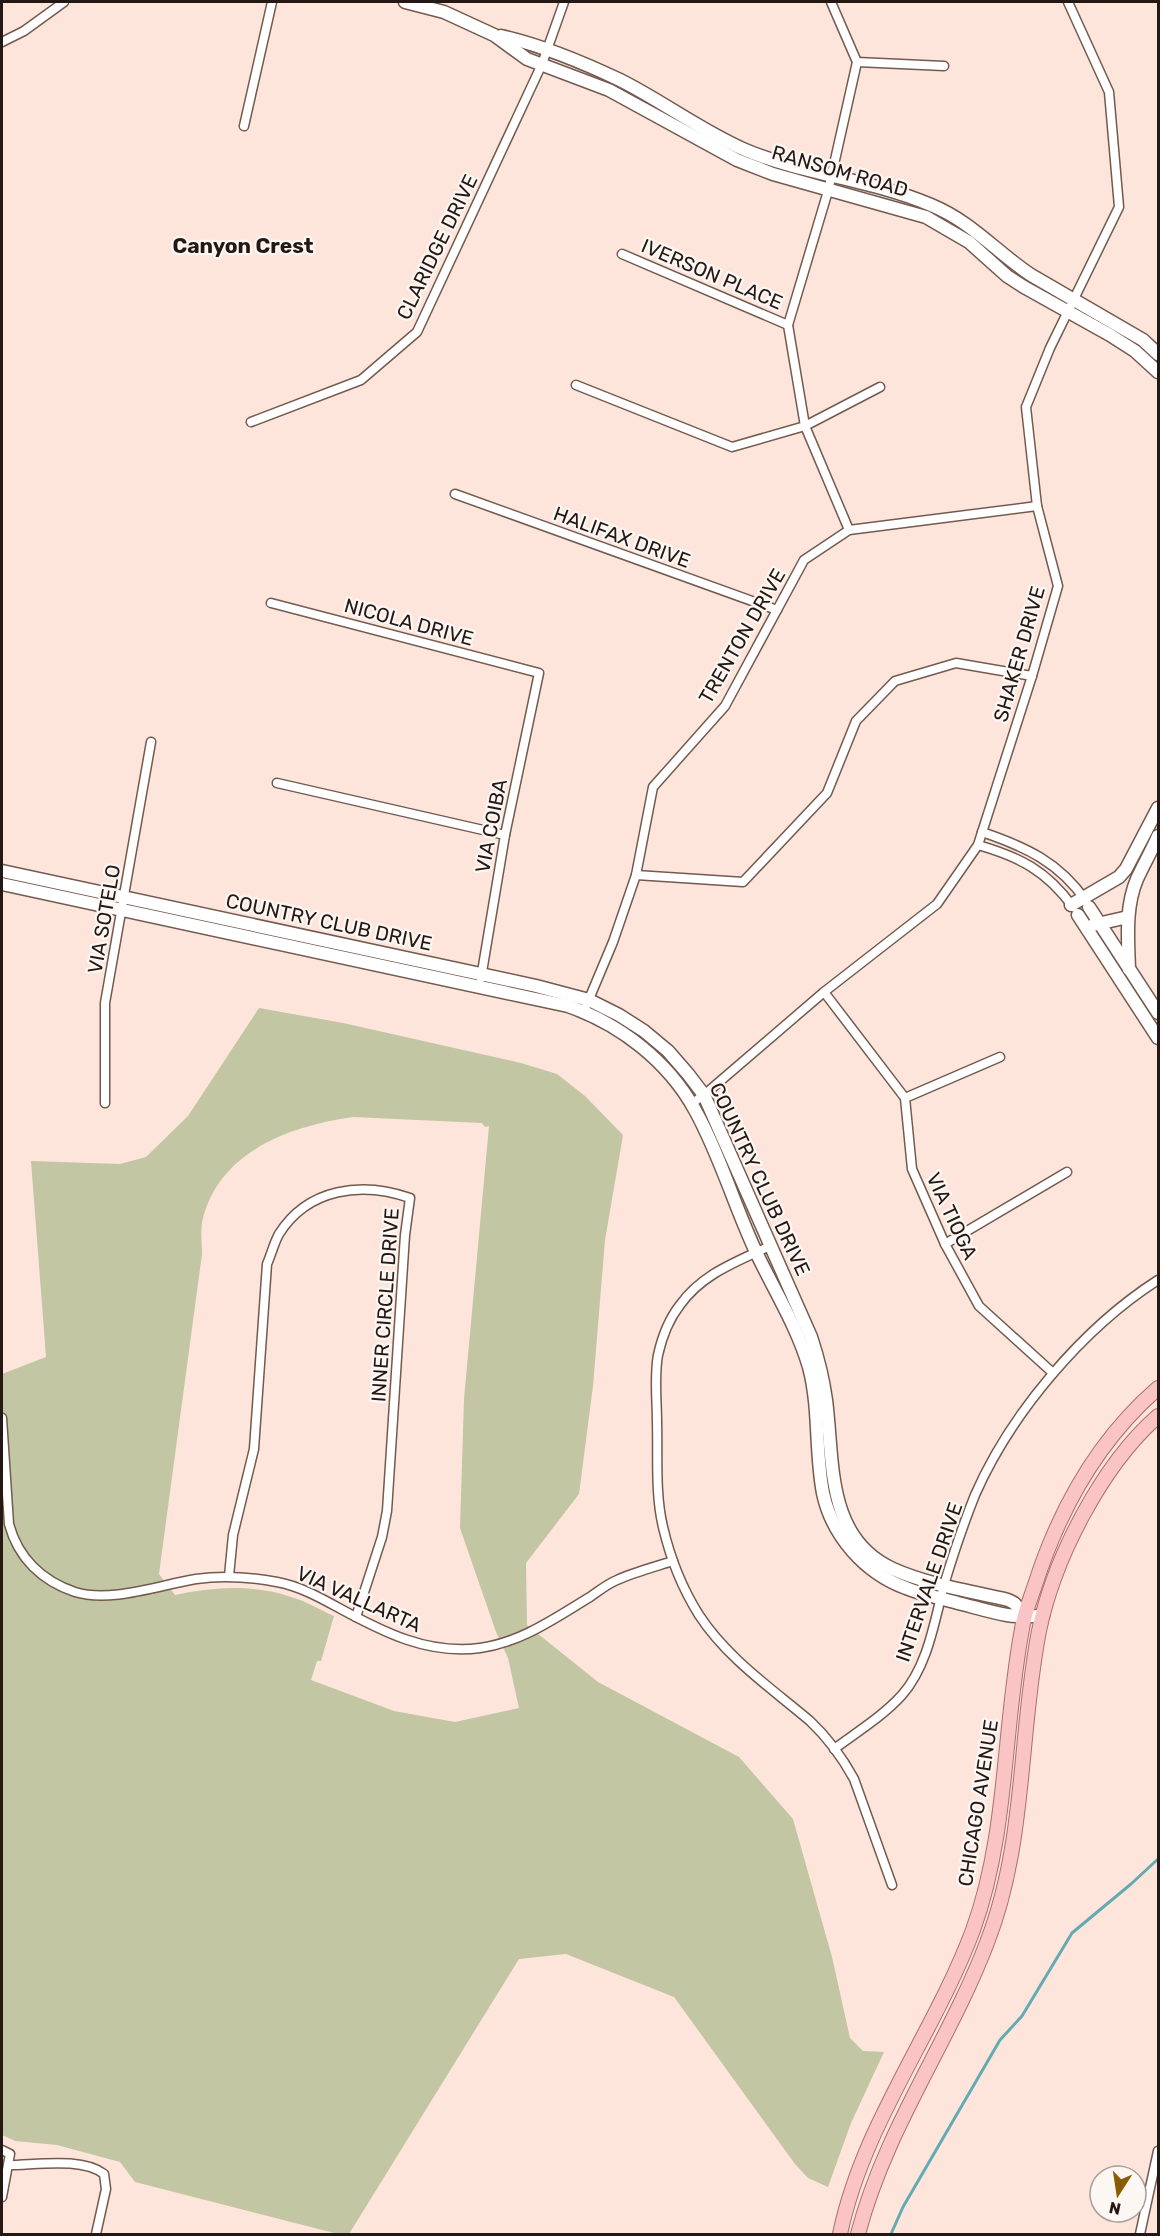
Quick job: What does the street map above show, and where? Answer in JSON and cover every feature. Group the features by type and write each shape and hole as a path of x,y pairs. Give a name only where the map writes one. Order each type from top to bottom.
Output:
{"main road":[{"name":"CHICAGO AVENUE","path":"840,2235 863,2160 890,2099 952,1976 983,1900 995,1837 1020,1639 1025,1615 1049,1543 1076,1486 1118,1430 1158,1388"},
{"name":"CHICAGO AVENUE","path":"858,2235 879,2170 905,2111 967,1988 988,1941 999,1907 1009,1863 1019,1798 1035,1661 1043,1617 1064,1553 1090,1500 1129,1447 1158,1416"}],"street":[{"path":"2,42 24,31 64,2"},
{"path":"244,126 272,2"},
{"name":"RANSOM ROAD","path":"405,2 444,12 494,35 527,58 609,90 737,160 828,191 926,217 969,242 1007,276 1143,340 1158,354"},
{"name":"CLARIDGE DRIVE","path":"251,422 361,380 417,332 542,64 564,2"},
{"path":"831,2 857,62 832,176 788,325 805,426 849,530"},
{"name":"SHAKER DRIVE","path":"691,1104 824,992 937,904 978,844 1032,676 1058,586 1037,506 1026,407 1050,348 1119,207 1109,92 1068,2"},
{"name":"RANSOM ROAD","path":"494,35 533,44 620,80 743,148 777,161 930,204 977,231 1014,264 1071,307 1136,351 1158,372"},
{"path":"857,62 944,66"},
{"name":"IVERSON PLACE","path":"622,254 788,325"},
{"path":"576,385 732,447 805,426 880,387"},
{"name":"HALIFAX DRIVE","path":"455,494 777,610"},
{"name":"TRENTON DRIVE","path":"587,1006 613,942 636,874 653,787 725,706 804,560 849,530 1037,506"},
{"name":"NICOLA DRIVE","path":"271,603 539,673"},
{"path":"636,874 743,882 827,793 856,721 895,681 956,663 1032,676"},
{"name":"VIA COIBA","path":"480,980 505,835 539,673"},
{"name":"VIA SOTELO","path":"105,1102 105,1003 151,742"},
{"path":"277,783 505,835"},
{"path":"1129,969 1128,917 1137,879 1155,835 1158,808"},
{"path":"982,832 1034,852 1064,874 1086,902 1158,1012"},
{"path":"1075,910 1119,877 1155,835"},
{"path":"978,844 1011,856 1043,873 1075,910 1158,1038"},
{"name":"COUNTRY CLUB DRIVE","path":"2,871 123,904"},
{"name":"COUNTRY CLUB DRIVE","path":"2,884 123,904 480,980 536,986 644,1031 668,1051 704,1095 811,1337 821,1369 826,1401 834,1488 844,1517 858,1540 873,1557 892,1568 944,1585 1008,1600 1025,1615"},
{"path":"1085,926 1128,917"},
{"path":"824,992 905,1098 1000,1057"},
{"name":"COUNTRY CLUB DRIVE","path":"587,1006 656,1058 691,1104 709,1138 756,1253 780,1295 808,1364 813,1384 819,1470 824,1497 833,1524 857,1557 879,1576 905,1588 1008,1615 1043,1617"},
{"name":"VIA TIOGA","path":"905,1098 912,1169 945,1244 979,1305 1053,1374"},
{"path":"945,1244 1067,1172"},
{"name":"INNER CIRCLE DRIVE","path":"229,1576 233,1535 254,1449 267,1264 278,1236 299,1211 325,1195 355,1189 390,1191 410,1198 404,1246 387,1511 382,1537 356,1617"},
{"path":"770,1246 717,1271 696,1286 679,1305 667,1327 658,1356 658,1494 662,1525 685,1591 699,1615 723,1646 824,1734 854,1779 892,1885"},
{"name":"INTERVALE DRIVE","path":"834,1749 890,1707 912,1680 928,1647 957,1540 976,1493 1024,1411 1053,1374 1113,1314 1158,1280"},
{"name":"VIA VALLARTA","path":"2,1419 10,1527 13,1539 22,1555 34,1569 49,1580 83,1594 109,1596 198,1579 229,1576 280,1582 313,1594 395,1637 419,1644 462,1649 480,1648 522,1637 616,1580 673,1561"},
{"path":"2,2150 10,2154 2,2197"},
{"path":"1140,2235 1158,2151"},
{"path":"8,2165 76,2164 99,2170 104,2174 106,2189 96,2235"}],"green space":[{"path":"259,1008 343,1023 521,1063 557,1074 585,1096 623,1135 605,1240 593,1386 579,1494 526,1563 527,1625 598,1682 739,1757 793,1819 832,1957 850,2038 863,2051 884,2052 851,2123 828,2187 808,2178 795,2164 674,1997 566,1954 519,1959 349,2234 338,2234 135,2182 120,2162 57,2145 15,2141 2,2135 2,1374 46,1357 31,1161 120,1164 146,1157 188,1116","holes":["353,1117 482,1123 485,1127 489,1126 464,1399 460,1528 496,1632 508,1658 519,1708 455,1722 394,1711 311,1680 317,1661 321,1661 334,1616 297,1599 262,1590 233,1588 175,1595 159,1574 202,1254 202,1222 212,1195 225,1175 262,1145 283,1135 329,1121"]}],"waterway":[{"path":"891,2234 903,2207 1000,2040 1022,2016 1072,1933 1158,1859"}],"district":[{"name":"Canyon Crest","path":"243,246"}]}
